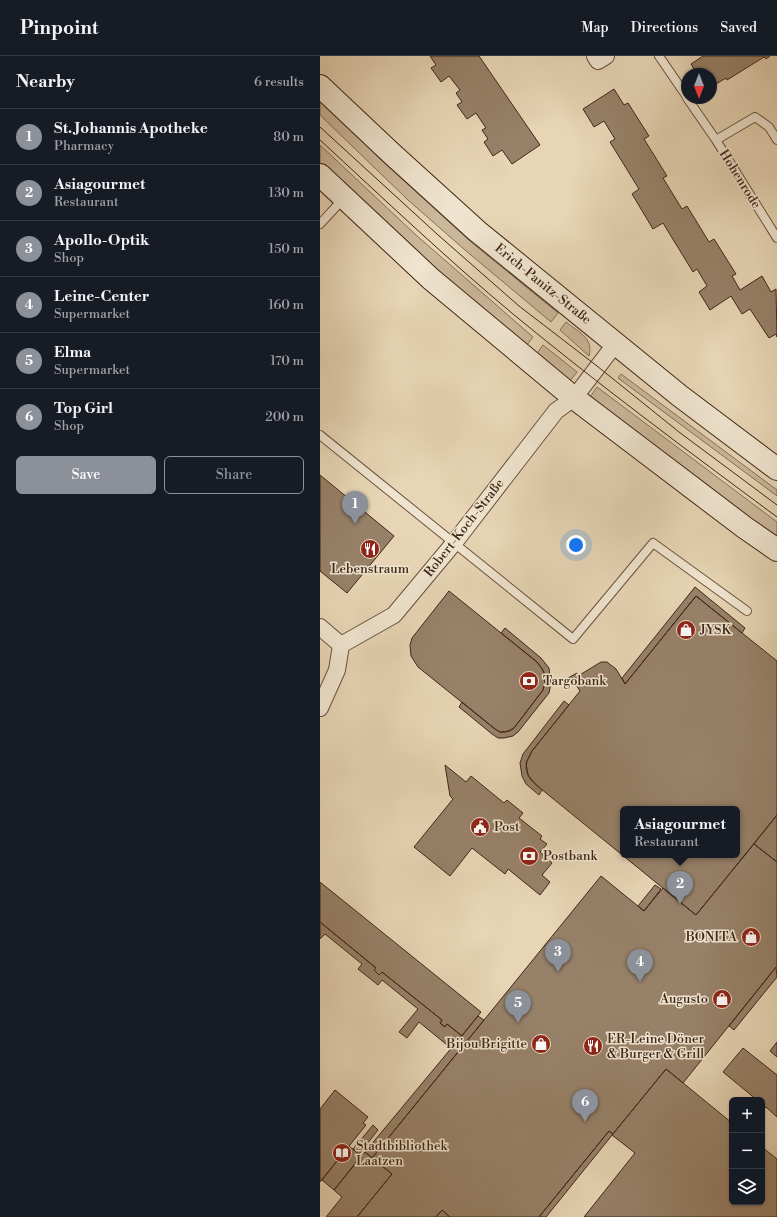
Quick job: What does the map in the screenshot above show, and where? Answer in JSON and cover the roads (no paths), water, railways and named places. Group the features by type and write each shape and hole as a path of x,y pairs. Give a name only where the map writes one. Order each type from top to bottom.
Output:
{"main road":[{"name":"Erich-Panitz-Straße","path":"320,86 477,231 680,396 777,469"},
{"path":"320,175 431,279 574,398 744,528 777,550"}],"street":[{"name":"Robert-Koch-Straße","path":"341,644 394,615 454,543 556,411 574,398 616,343"},
{"path":"320,627 341,644 337,670 320,708"}],"lane":[{"name":"Hohenrode","path":"659,56 681,89"},
{"name":"Hohenrode","path":"691,104 716,140 777,238"},
{"name":"Hohenrode","path":"716,140 755,118 769,127 777,140"},
{"path":"320,224 344,198"},
{"path":"320,435 573,639 652,543 747,611"}],"tram line":[{"path":"320,127 437,234 519,306 679,432 777,505"},
{"path":"320,140 440,250 513,314 611,392 777,517"}],"place":[{"name":"St. Johannis Apotheke","path":"355,524"},
{"name":"Lebenstraum","path":"370,549"},
{"name":"JYSK","path":"686,630"},
{"name":"Targobank","path":"529,681"},
{"name":"Post","path":"480,827"},
{"name":"Postbank","path":"529,856"},
{"name":"Asiagourmet","path":"680,904"},
{"name":"BONITA","path":"751,937"},
{"name":"Apollo-Optik","path":"558,972"},
{"name":"Leine-Center","path":"640,982"},
{"name":"Augusto","path":"722,999"},
{"name":"Elma","path":"518,1023"},
{"name":"Bijou Brigitte","path":"541,1044"},
{"name":"ER-Leine Döner & Burger & Grill","path":"593,1046"},
{"name":"Top Girl","path":"585,1122"},
{"name":"Stadtbibliothek Laatzen","path":"342,1153"}]}
